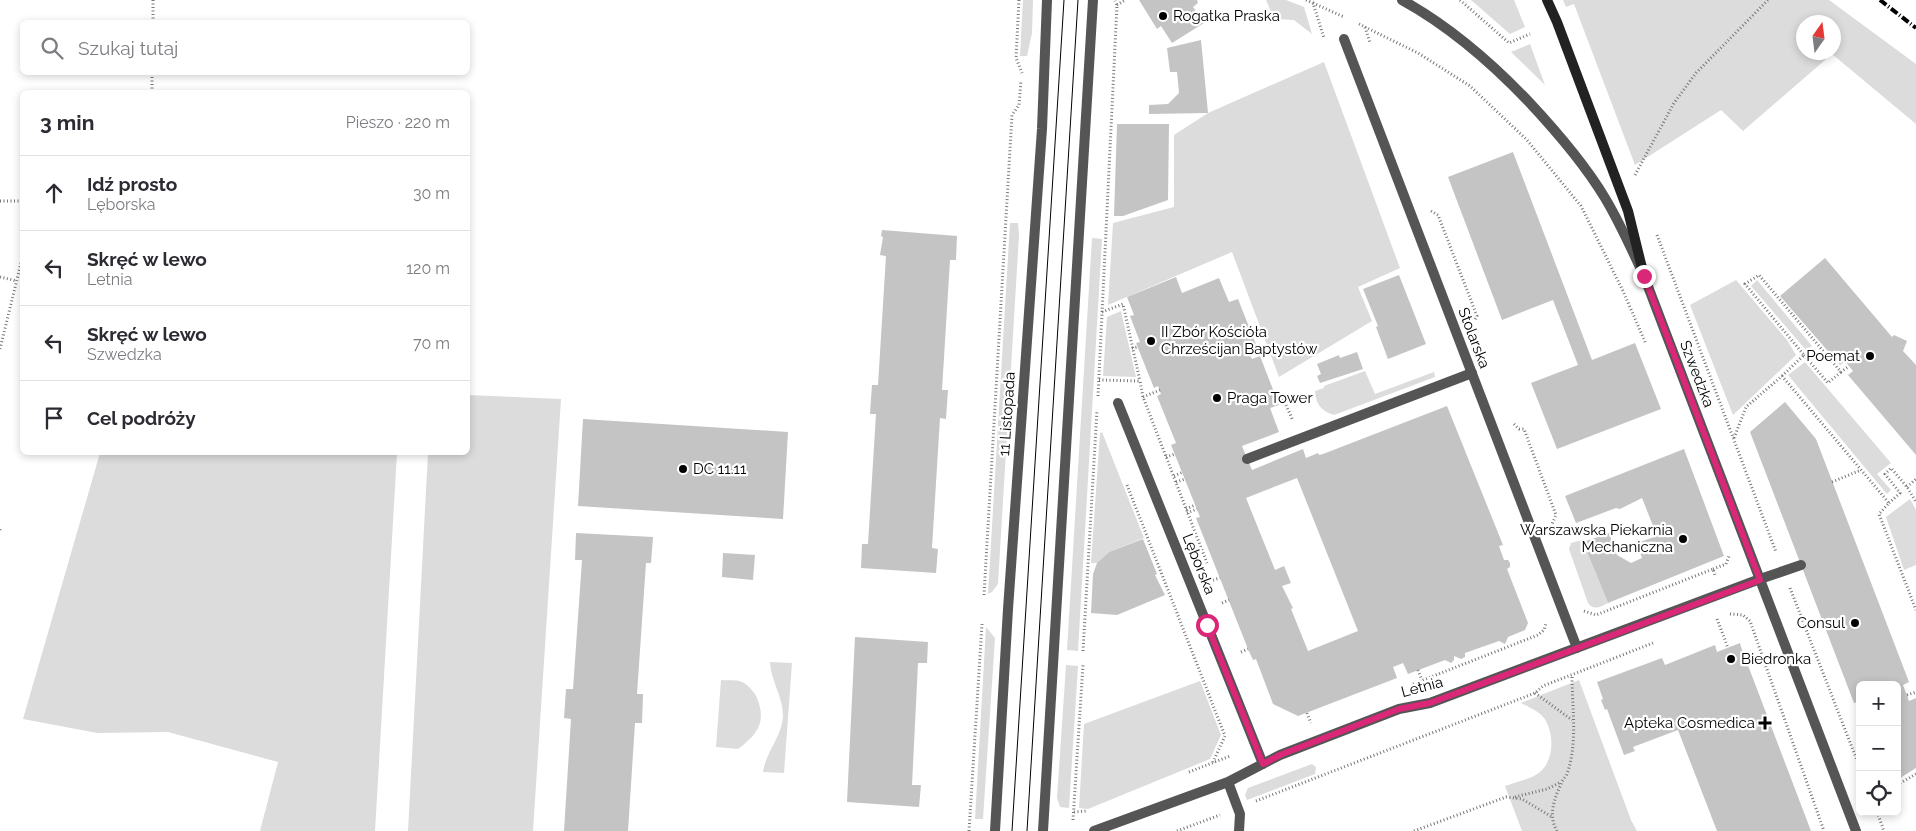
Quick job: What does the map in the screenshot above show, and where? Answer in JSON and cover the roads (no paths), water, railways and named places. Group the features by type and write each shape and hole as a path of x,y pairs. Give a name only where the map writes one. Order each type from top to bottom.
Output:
{"main road":[{"path":"1547,0 1628,211 1644,276"}],"street":[{"name":"11 Listopada","path":"995,831 1008,609 1042,129 1047,0"},
{"path":"1043,831 1092,0"},
{"name":"Szwedzka","path":"1402,0 1445,26 1469,44 1498,70 1560,134 1604,196 1621,227 1644,276 1856,831"},
{"name":"Stolarska","path":"1344,38 1577,648"},
{"path":"1247,459 1472,374"},
{"name":"Lęborska","path":"1118,403 1263,764"},
{"name":"Letnia","path":"1094,831 1228,782 1280,755 1399,709 1430,703 1801,565"},
{"path":"1228,782 1240,814 1239,831"}],"tram line":[{"path":"1012,831 1064,0"},
{"path":"1027,831 1078,0"}],"railway":[{"path":"1880,0 1916,28"}],"place":[{"name":"Rogatka Praska","path":"1163,16"},
{"name":"II Zbór Kościóła Chrześcijan Baptystów","path":"1151,341"},
{"name":"Poemat","path":"1870,356"},
{"name":"Praga Tower","path":"1217,398"},
{"name":"DC 11.11","path":"683,469"},
{"name":"Warszawska Piekarnia Mechaniczna","path":"1683,539"},
{"name":"Consul","path":"1855,623"},
{"name":"Biedronka","path":"1731,659"},
{"name":"Apteka Cosmedica","path":"1765,723"}]}
